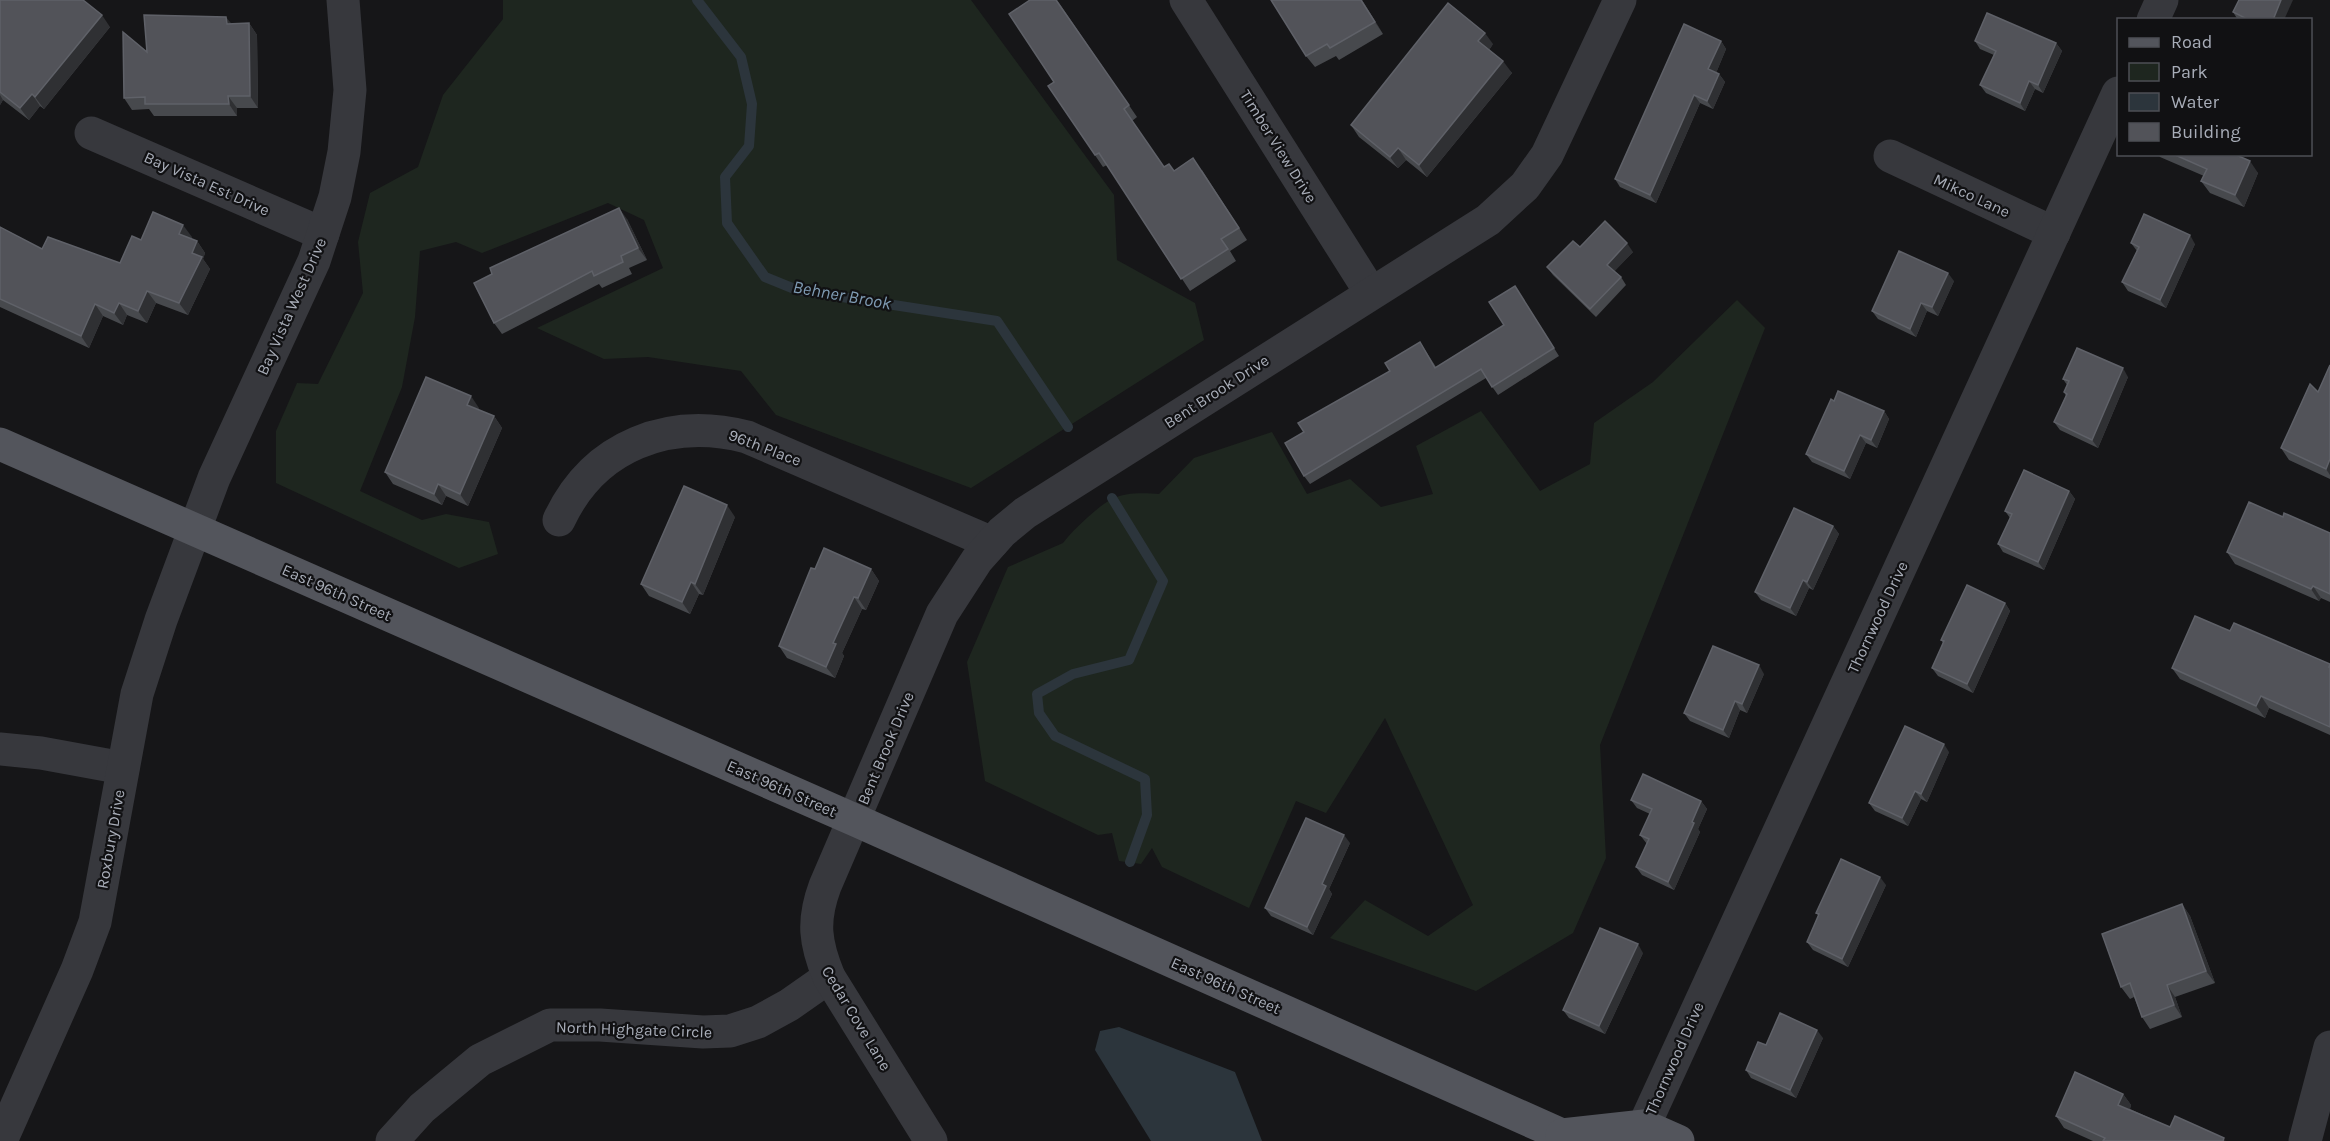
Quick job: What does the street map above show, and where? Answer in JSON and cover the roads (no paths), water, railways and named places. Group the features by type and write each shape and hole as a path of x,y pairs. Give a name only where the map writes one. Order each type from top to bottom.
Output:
{"main road":[{"name":"East 96th Street","path":"0,444 855,820 1565,1138 1640,1134"},
{"path":"1640,1134 1678,1141"}],"street":[{"name":"Bay Vista West Drive","path":"194,529 214,478 314,261 335,197 348,122 350,76 343,0"},
{"name":"Timber View Drive","path":"1186,0 1371,293"},
{"name":"Bent Brook Drive","path":"855,820 942,614 963,579 992,543 1025,513 1488,219 1525,186 1554,142 1620,0"},
{"path":"2154,18 2162,0"},
{"name":"Thornwood Drive","path":"1640,1134 2117,95"},
{"name":"Bay Vista Est Drive","path":"91,133 323,234"},
{"name":"Mikco Lane","path":"1890,156 2054,233"},
{"name":"96th Place","path":"558,520 584,480 608,459 650,437 681,430 711,430 729,431 747,437 992,543"},
{"name":"Roxbury Drive","path":"1,1141 77,970 95,922 137,694 194,529"},
{"path":"0,749 41,753 123,768"},
{"name":"Cedar Cove Lane","path":"855,820 820,900 816,929 818,949 829,977 931,1141"},
{"name":"North Highgate Circle","path":"392,1141 422,1108 480,1060 550,1025 730,1031 758,1022 789,1005 829,977"},
{"path":"2306,1141 2330,1047"}],"water":[{"path":"1119,1027 1235,1072 1262,1141 1151,1141 1095,1050 1100,1031"}],"waterway":[{"name":"Behner Brook","path":"697,0 741,57 752,104 749,146 725,177 727,223 765,277 797,290 997,321 1068,427"},
{"name":"Behner Brook","path":"1112,498 1163,581 1129,660 1073,674 1037,694 1039,713 1055,736 1145,779 1147,815 1130,862"}]}
